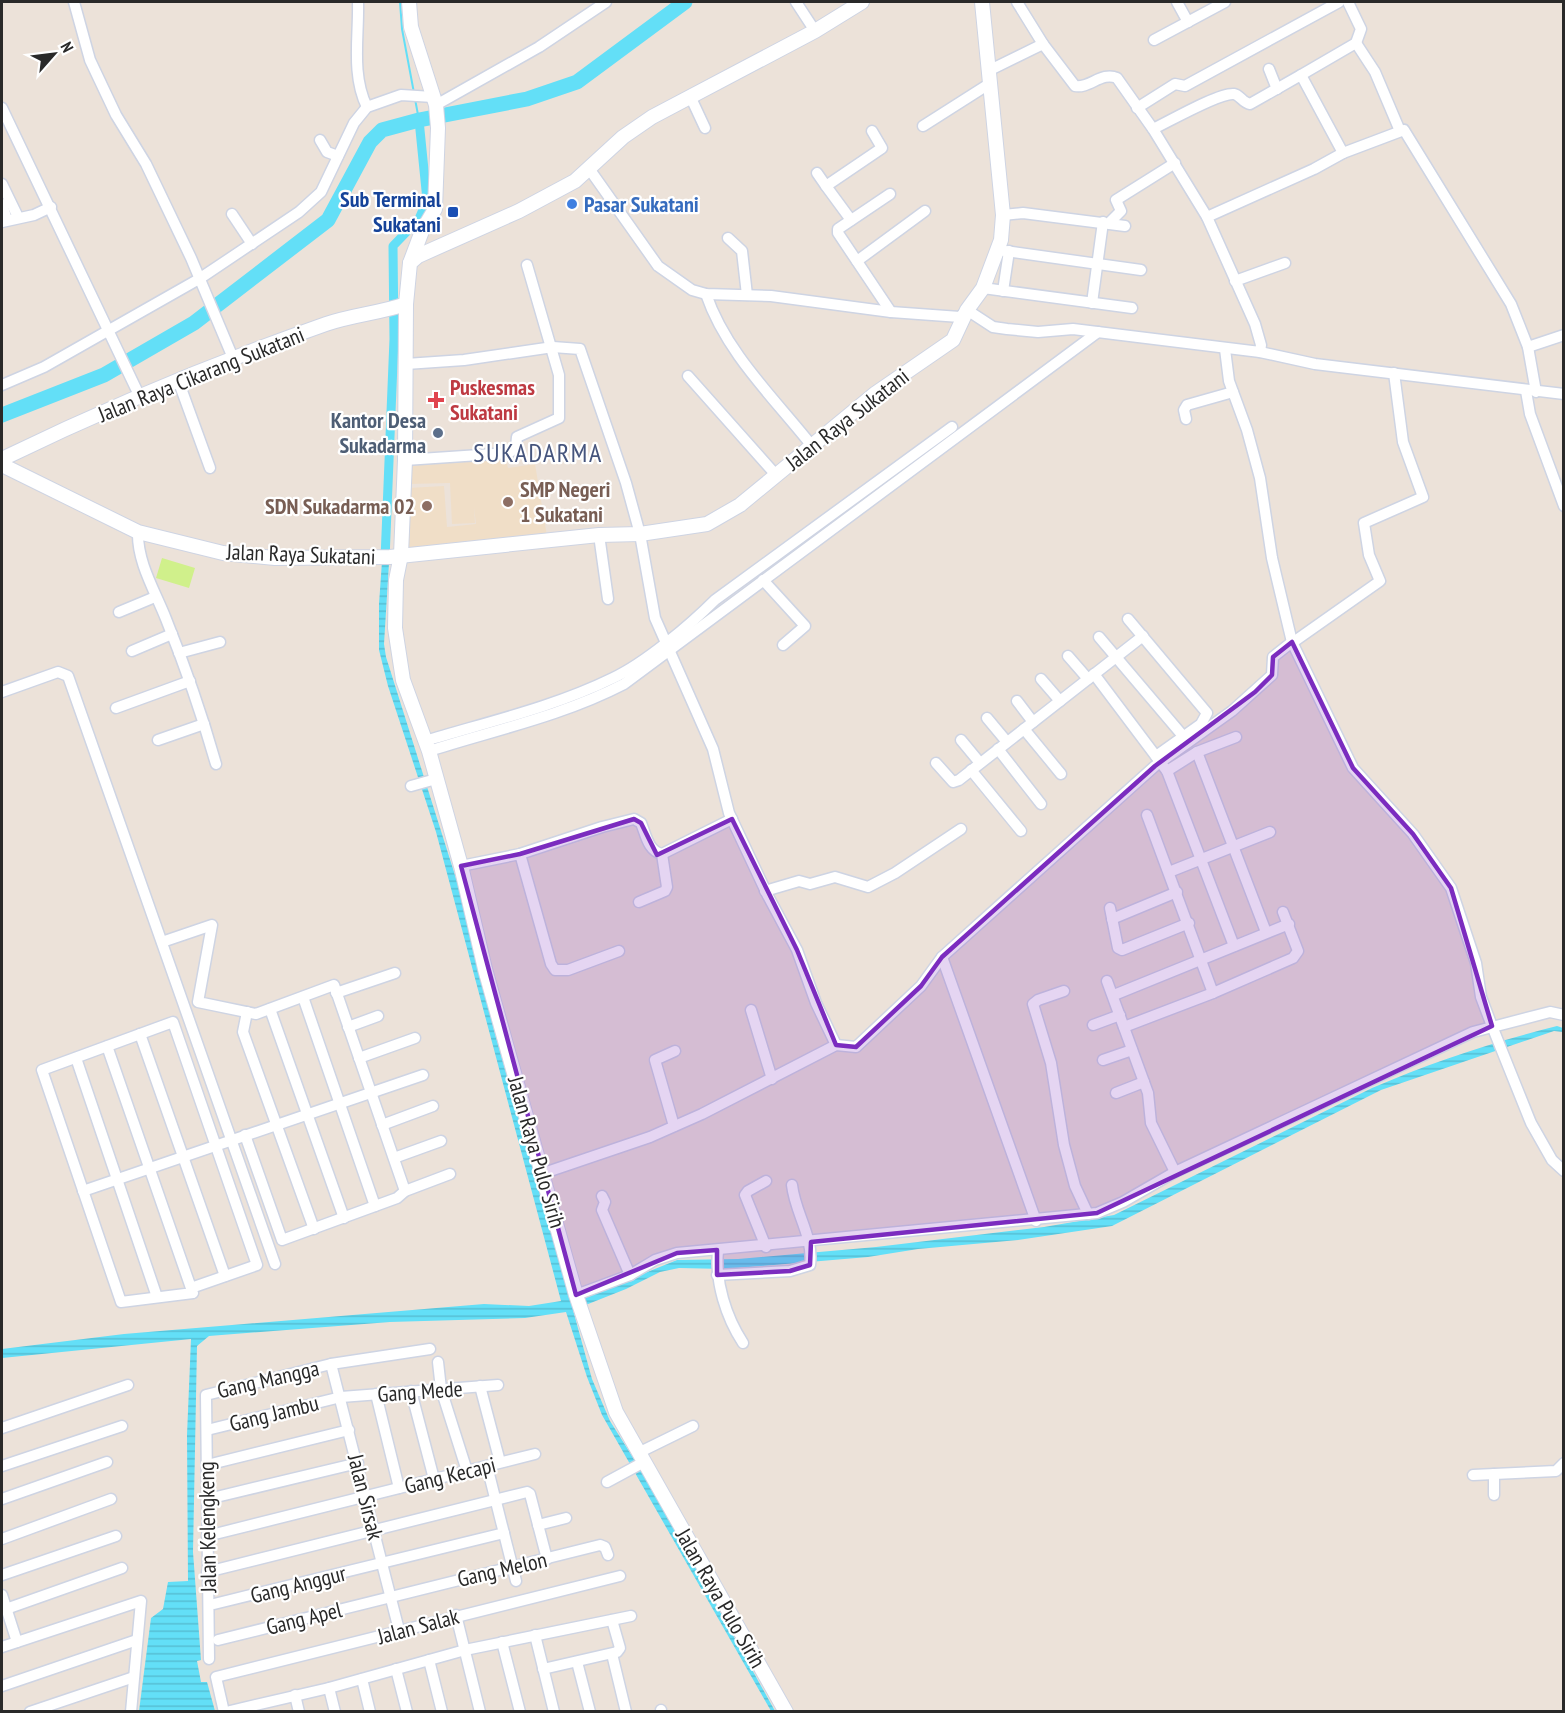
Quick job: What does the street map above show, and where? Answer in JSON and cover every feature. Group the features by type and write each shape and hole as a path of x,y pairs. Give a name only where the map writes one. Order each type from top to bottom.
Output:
{"street":[{"path":"74,2 90,60 116,115 146,164 233,358"},
{"path":"358,2 357,71 360,92 367,107"},
{"name":"Jalan Raya Sukatani","path":"390,557 405,460 406,364 397,307 422,231 435,209 438,128 411,27 409,2"},
{"path":"2,385 45,367 199,279 313,200 321,192 354,123 367,107 402,95 431,103 539,47 606,2"},
{"path":"796,2 815,31"},
{"path":"410,263 418,256 519,211 590,170 623,138 652,117 815,31 862,2"},
{"name":"Jalan Raya Sukatani","path":"2,465 138,532 236,555 314,559 390,557 599,535 640,534 716,520 776,475 876,393 953,340 967,310 983,288 1003,251 1003,214 982,2"},
{"path":"1017,2 1043,44 1075,86 1081,87 1107,76 1115,76 1153,129 1207,217 1255,324 1261,345 1260,352"},
{"path":"1177,2 1188,22"},
{"path":"1154,40 1225,2"},
{"path":"1137,108 1175,84 1185,86 1339,2"},
{"path":"1153,129 1208,102 1228,95 1237,96 1250,104 1356,43 1361,29 1348,2"},
{"path":"1356,43 1375,72 1400,131"},
{"path":"922,126 989,78 1043,44"},
{"path":"1269,69 1277,89"},
{"path":"1301,75 1343,153"},
{"path":"691,98 705,128"},
{"path":"2,108 51,207 106,331 136,391"},
{"path":"826,186 882,148 872,131"},
{"path":"1207,217 1314,169 1343,153 1400,131 1408,134 1499,280 1528,347 1530,414 1563,506"},
{"path":"320,140 327,152 338,156"},
{"path":"1092,303 1106,223 1120,211 1116,201 1175,164"},
{"path":"590,170 658,266 681,284 706,294 771,296 891,312 960,316 967,310 993,327 1007,329 1053,332 1072,329 1098,332 1260,352 1315,364 1563,394"},
{"path":"817,173 851,220"},
{"path":"2,184 9,220"},
{"path":"890,194 838,229 838,232 891,312"},
{"path":"2,204 9,220"},
{"path":"9,220 34,215 51,207"},
{"path":"856,261 925,211"},
{"path":"1003,214 1023,213 1125,226"},
{"path":"232,214 252,244"},
{"path":"728,238 742,251 747,296"},
{"path":"1003,291 1003,251 1141,270"},
{"path":"1235,281 1285,262"},
{"path":"405,460 509,453 516,447 517,437 559,418 560,375 527,265"},
{"path":"983,288 1132,308"},
{"path":"706,294 716,321 735,350 812,446"},
{"name":"Jalan Raya Cikarang Sukatani","path":"2,459 136,391 178,380 347,317 397,307"},
{"path":"670,651 715,600 806,542 1098,332"},
{"path":"1528,347 1563,335"},
{"path":"406,364 464,360 553,347 580,349 626,483 640,534 650,598 670,651 713,749 732,819 765,891 797,950 816,1003 836,1045"},
{"path":"1225,349 1233,392 1247,430 1260,478 1272,558 1292,643 1353,768 1413,834 1451,888 1476,963 1481,997 1493,1029 1531,1123 1552,1160 1563,1171"},
{"path":"544,1173 620,1149 674,1126 836,1045 856,1047 921,986 942,957 1161,763 1255,692 1272,675 1273,657 1380,581 1369,555 1364,523 1423,497 1403,442 1394,373"},
{"path":"688,376 776,475"},
{"path":"178,380 210,468"},
{"path":"1186,419 1184,410 1187,405 1233,392"},
{"path":"427,746 512,726 529,716 602,689 624,684 763,580 806,542 952,427"},
{"path":"138,532 138,545 155,597 190,681 216,764"},
{"path":"599,535 608,599"},
{"name":"Jalan Raya Pulo Sirih","path":"390,557 396,580 396,646 403,680 427,746 424,783 461,866 485,969 544,1173 578,1302 616,1412 638,1462 786,1712"},
{"path":"763,580 805,626 783,645"},
{"path":"119,612 155,597"},
{"path":"1128,619 1207,713 1201,724 1183,736 1161,763"},
{"path":"132,651 172,634"},
{"path":"936,763 953,782 1003,746 1143,636"},
{"path":"1099,637 1183,736"},
{"path":"179,653 220,642"},
{"path":"1068,656 1091,676 1161,763 1202,858 1234,946"},
{"path":"2,692 58,672 68,676 275,1264"},
{"path":"1041,679 1060,701"},
{"path":"116,708 190,681"},
{"path":"1017,701 1029,725 1061,774"},
{"path":"427,746 502,717 529,716"},
{"path":"502,717 512,726"},
{"path":"987,718 1041,804"},
{"path":"158,740 204,724"},
{"path":"1161,763 1236,737"},
{"path":"961,740 975,767 1021,831"},
{"path":"1197,752 1266,932"},
{"path":"1147,815 1189,923 1213,993"},
{"path":"461,866 520,854 634,819 641,824 655,852 662,854 732,819"},
{"path":"765,891 799,881 810,884 835,877 868,887 895,873 961,829"},
{"path":"1169,872 1270,832"},
{"path":"520,854 551,964 555,970 568,969 619,951"},
{"path":"639,902 665,891 667,887 662,854"},
{"path":"1177,892 1111,914 1118,948 1122,950 1189,923"},
{"path":"1125,1027 1213,993 1296,955 1298,951 1283,912"},
{"path":"1114,994 1289,924"},
{"path":"162,942 212,925 198,1002 256,1014 334,985 405,1191"},
{"path":"942,957 1036,1221"},
{"path":"336,993 395,973"},
{"path":"1107,981 1114,994 1144,1082 1150,1105 1151,1123 1175,1172"},
{"path":"1064,991 1034,1001 1033,1004 1051,1063 1064,1145 1075,1186 1088,1214"},
{"path":"303,997 375,1206"},
{"path":"270,1009 344,1218"},
{"path":"752,1010 772,1079"},
{"path":"247,1012 243,1032 314,1229"},
{"path":"578,1302 665,1256 810,1245 1088,1214 1124,1202 1175,1172 1473,1032 1493,1029 1550,1012 1563,1015"},
{"path":"1093,1025 1120,1015"},
{"path":"348,1027 378,1016"},
{"path":"107,1046 150,1168 191,1288 193,1293 121,1302 42,1070 76,1058 107,1046 173,1022 257,1265 191,1288"},
{"path":"140,1034 225,1276"},
{"path":"359,1058 415,1038"},
{"path":"1103,1060 1132,1050"},
{"path":"674,1126 655,1060 675,1051"},
{"path":"76,1058 158,1297"},
{"path":"83,1191 423,1075"},
{"path":"1116,1093 1144,1082"},
{"path":"382,1125 433,1106"},
{"path":"245,1135 282,1240 397,1198 405,1191 450,1174"},
{"path":"394,1158 441,1141"},
{"path":"766,1181 748,1191 746,1195 766,1247"},
{"path":"718,1273 790,1271 808,1267 811,1263 810,1245 793,1200 792,1185"},
{"path":"602,1196 605,1202 602,1210 630,1275"},
{"path":"718,1253 718,1273 734,1329 743,1343"},
{"name":"Gang Mangga","path":"206,1395 331,1364 430,1349"},
{"path":"438,1362 441,1389 466,1471"},
{"name":"Jalan Sirsak","path":"331,1364 399,1630"},
{"path":"2,1428 128,1385"},
{"name":"Gang Mede","path":"341,1396 498,1385"},
{"path":"480,1386 500,1462"},
{"path":"411,1391 434,1479"},
{"path":"376,1394 399,1488"},
{"name":"Jalan Kelengkeng","path":"206,1395 209,1659"},
{"name":"Gang Jambu","path":"207,1430 341,1396"},
{"path":"2,1466 122,1426"},
{"path":"607,1482 693,1426"},
{"path":"207,1465 349,1430"},
{"name":"Gang Kecapi","path":"207,1536 535,1454"},
{"path":"2,1500 107,1462"},
{"path":"208,1499 358,1463"},
{"path":"1473,1476 1556,1471 1563,1463"},
{"path":"487,1466 516,1581"},
{"path":"1494,1474 1494,1495"},
{"path":"207,1572 529,1493 547,1559"},
{"path":"2,1539 111,1499"},
{"path":"538,1525 566,1518"},
{"name":"Gang Anggur","path":"214,1604 504,1533"},
{"path":"2,1575 116,1536"},
{"name":"Gang Melon","path":"390,1596 600,1545 605,1547 608,1555"},
{"path":"6,1609 122,1568"},
{"name":"Jalan Salak","path":"224,1712 216,1677 620,1576"},
{"path":"2,1595 17,1642"},
{"name":"Gang Apel","path":"218,1640 390,1596"},
{"path":"2,1647 139,1600 142,1603 131,1712"},
{"path":"456,1616 480,1712"},
{"path":"230,1711 262,1707 295,1695 363,1679 465,1650 631,1616"},
{"path":"543,1669 612,1654 620,1648 612,1620"},
{"path":"535,1635 554,1712"},
{"path":"2,1686 137,1640"},
{"path":"502,1642 520,1712"},
{"path":"612,1654 626,1712"},
{"path":"429,1660 442,1712"},
{"path":"577,1662 590,1712"},
{"path":"396,1669 407,1712"},
{"path":"30,1712 134,1677"},
{"path":"363,1679 370,1712"},
{"path":"329,1688 335,1712"},
{"path":"295,1695 299,1712"}],"highlighted area":[{"path":"1292,642 1353,768 1413,834 1451,888 1492,1026 1097,1213 811,1242 810,1265 790,1271 717,1275 717,1250 677,1253 576,1295 461,866 520,854 634,819 641,823 657,855 732,819 797,950 836,1045 856,1047 921,986 942,957 1155,766 1255,692 1272,675 1273,657"}],"shaded area":[{"path":"505,456 508,468 535,464 547,536 407,550 408,488 444,486 447,527 476,524 474,507 475,523 452,524 450,483 408,484 408,462"}],"green space":[{"path":"162,558 195,568 189,588 156,578"}],"water":[{"path":"383,547 390,547 384,644 386,657 460,891 494,1030 571,1303 677,1260 738,1259 876,1247 1044,1227 1114,1215 1372,1088 1463,1053 1533,1032 1557,1026 1563,1028 1563,1032 1554,1031 1381,1090 1112,1226 1018,1240 918,1249 868,1257 726,1269 679,1268 660,1272 626,1289 573,1310 592,1379 610,1421 646,1478 775,1711 771,1711 602,1415 566,1312 525,1318 390,1322 209,1336 197,1346 193,1552 201,1660 197,1661 201,1682 207,1682 215,1711 139,1711 151,1618 163,1609 168,1582 188,1581 187,1435 191,1339 2,1358 2,1349 124,1334 484,1304 529,1306 561,1301 436,832 388,686 379,650"}],"waterway":[{"path":"400,2 402,29 414,93"},
{"path":"2,415 104,375 194,323 328,220 370,142 382,130 419,120 527,99 577,82 685,2"},
{"path":"415,99 419,120"},
{"path":"385,559 394,339 393,246 419,219 427,200 419,120"}],"place":[{"name":"Pasar Sukatani","path":"572,204"},
{"name":"Sub Terminal Sukatani","path":"453,212"},
{"name":"Puskesmas Sukatani","path":"436,400"},
{"name":"Kantor Desa Sukadarma","path":"438,433"},
{"name":"SMP Negeri 1 Sukatani","path":"508,502"},
{"name":"SDN Sukadarma 02","path":"427,506"}],"district":[{"name":"SUKADARMA","path":"538,453"}]}
